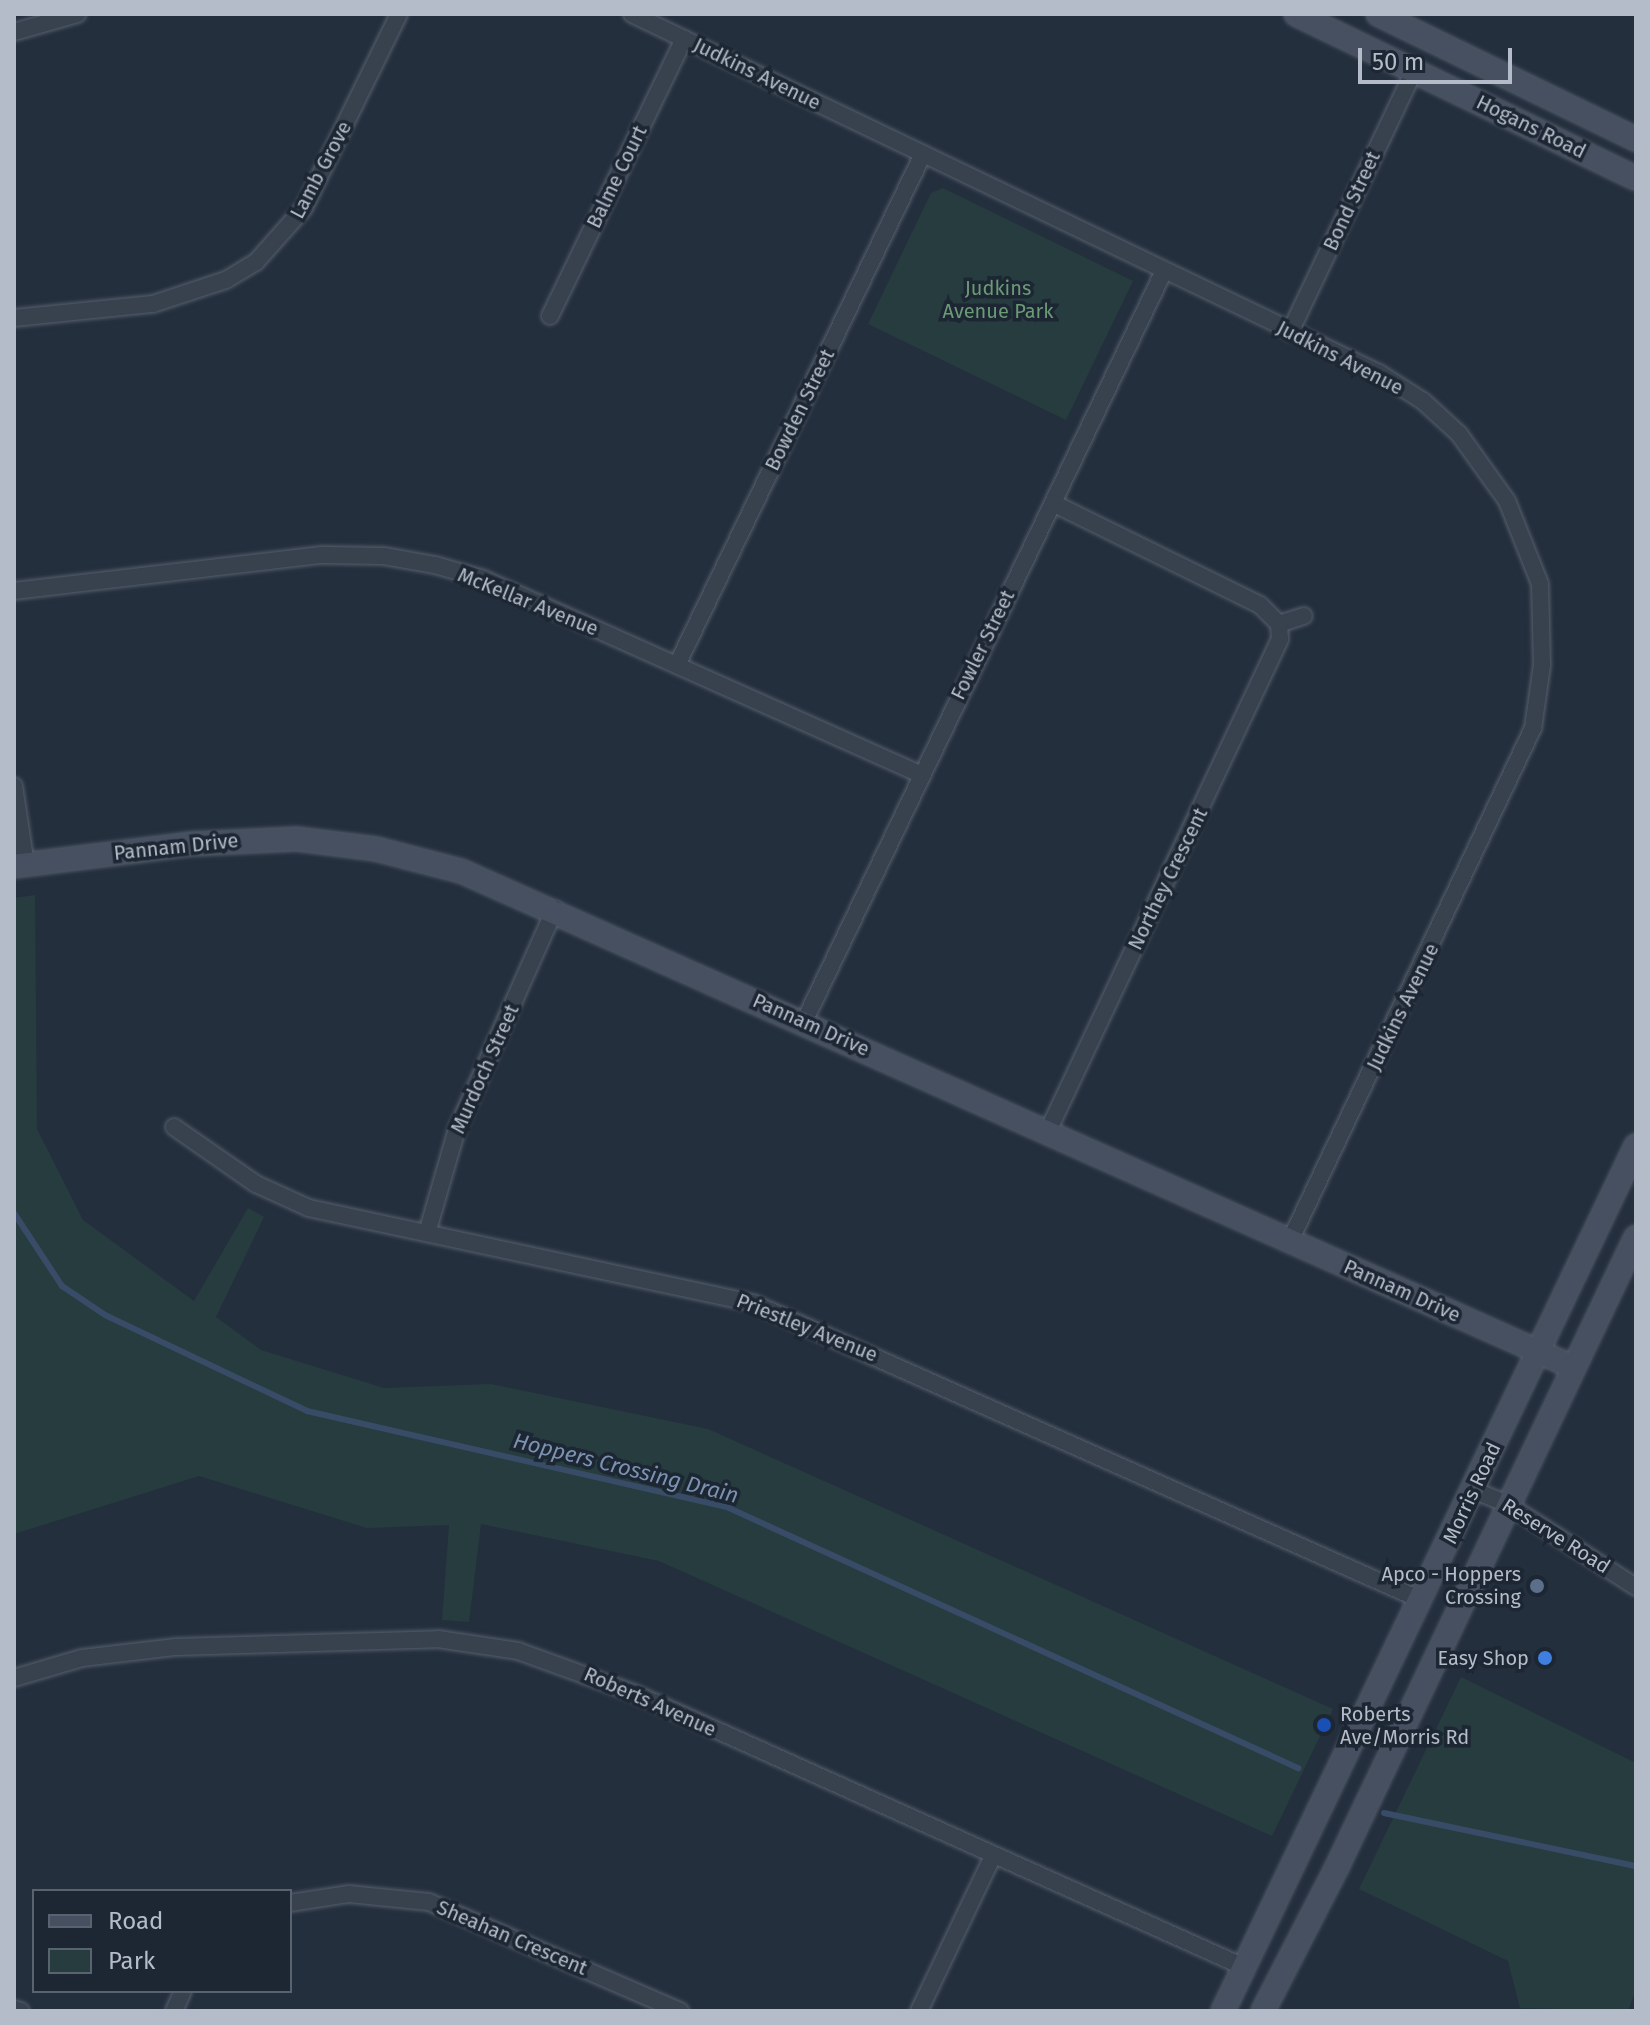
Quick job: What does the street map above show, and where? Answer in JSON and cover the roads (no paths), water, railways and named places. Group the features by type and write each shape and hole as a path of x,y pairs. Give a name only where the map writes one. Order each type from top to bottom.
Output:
{"street":[{"path":"14,32 77,14"},
{"name":"Lamb Grove","path":"14,318 176,298 226,280 256,262 289,228 311,195 399,14"},
{"name":"Judkins Avenue","path":"632,14 1379,373 1423,401 1459,434 1492,476 1527,542 1540,584 1544,625 1539,702 1524,753 1290,1241"},
{"name":"Hogans Road","path":"1296,14 1636,178"},
{"name":"Hogans Road","path":"1378,14 1636,139"},
{"name":"Balme Court","path":"550,316 684,39"},
{"name":"Bond Street","path":"1290,332 1414,71"},
{"name":"Bowden Street","path":"677,665 923,154"},
{"name":"Fowler Street","path":"804,1022 920,774 1164,271"},
{"path":"1053,503 1260,605 1279,624 1304,616"},
{"name":"McKellar Avenue","path":"14,591 268,559 384,556 484,579 920,774"},
{"name":"Northey Crescent","path":"1048,1131 1277,652 1279,624"},
{"path":"14,786 20,866"},
{"name":"Pannam Drive","path":"20,866 190,844 297,839 376,849 461,871 555,909 1573,1367"},
{"name":"Murdoch Street","path":"427,1233 457,1129 555,909"},
{"name":"Priestley Avenue","path":"174,1127 275,1195 347,1218 755,1304 1421,1600"},
{"name":"Morris Road","path":"1223,2011 1636,1146"},
{"name":"Morris Road","path":"1263,2011 1636,1237"},
{"name":"Reserve Road","path":"1473,1490 1507,1504 1636,1587"},
{"name":"Roberts Avenue","path":"14,1678 126,1650 410,1638 483,1644 580,1670 992,1858 1244,1967"},
{"path":"919,2011 992,1858"},
{"name":"Sheahan Crescent","path":"292,1903 349,1894 429,1902 680,2011"},
{"path":"1244,1967 1277,1984"},
{"path":"14,2009 21,2011"}],"waterway":[{"name":"Hoppers Crossing Drain","path":"14,1213 62,1286 105,1315 307,1411 729,1508 1298,1768"},
{"name":"Hoppers Crossing Drain","path":"1384,1813 1636,1866"}],"place":[{"name":"Apco - Hoppers Crossing","path":"1537,1586"},
{"name":"Easy Shop","path":"1545,1658"},
{"name":"Roberts Ave/Morris Rd","path":"1324,1725"}],"park label":[{"name":"Judkins Avenue Park","path":"998,300"}]}
